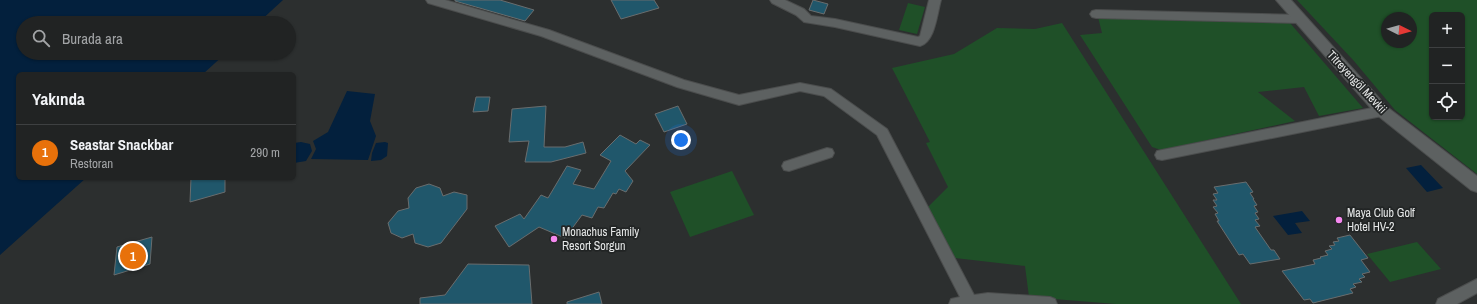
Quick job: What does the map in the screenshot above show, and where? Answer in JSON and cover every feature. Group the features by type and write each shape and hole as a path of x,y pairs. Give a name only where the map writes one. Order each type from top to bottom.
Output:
{"street":[{"path":"432,0 545,34 681,84 739,100 800,87 827,92 882,132 963,303 988,300 1050,304"},
{"path":"776,0 800,12 808,19 835,23 920,42 925,38 935,0"},
{"name":"Titreyengöl Mevkii","path":"1283,0 1382,111 1477,185"},
{"path":"1096,14 1300,19"},
{"path":"1162,155 1382,111"},
{"path":"789,166 827,153"},
{"path":"1443,304 1477,286"}],"green space":[{"path":"1297,0 1477,0 1477,174 1395,110 1354,61"},
{"path":"908,3 925,7 917,34 899,30"},
{"path":"1098,17 1290,23 1363,108 1319,116 1304,87 1258,92 1295,121 1161,150 1152,147 1080,35 1102,33"},
{"path":"1062,23 1241,304 1116,304 1029,297 1025,266 955,258 928,207 948,187 926,143 930,142 892,68 954,54 997,28 1035,29"},
{"path":"732,171 754,215 690,237 670,192"},
{"path":"1417,242 1441,269 1390,282 1367,254"}],"water":[{"path":"0,0 283,0 266,16 16,16 16,60 218,60 205,72 16,72 16,180 84,180 0,255"},
{"path":"347,91 375,94 370,121 376,136 368,160 311,159 316,149 313,141 328,132"},
{"path":"296,143 310,144 312,151 306,161 296,163"},
{"path":"376,143 388,143 387,156 381,160 371,161"},
{"path":"1421,165 1443,188 1427,192 1406,168"},
{"path":"1302,211 1310,221 1295,223 1302,233 1288,235 1273,216"}],"building":[{"path":"455,0 500,0 534,10 525,21"},
{"path":"611,0 654,0 659,8 621,19"},
{"path":"813,0 828,4 824,14 809,10"},
{"path":"476,97 490,97 488,111 473,112"},
{"path":"546,106 544,147 565,147 583,142 586,153 551,162 525,162 529,141 509,142 512,109"},
{"path":"678,106 687,124 664,132 655,114"},
{"path":"620,135 636,144 640,140 650,145 625,171 633,181 626,192 619,189 616,194 613,193 604,208 598,207 592,218 582,215 565,238 539,227 509,247 495,226 520,214 524,219 541,195 548,198 567,166 581,170 573,184 594,189 611,161 600,155"},
{"path":"191,180 225,180 225,192 190,202"},
{"path":"1246,182 1253,192 1250,193 1257,205 1254,206 1258,212 1255,213 1259,219 1255,220 1260,226 1255,227 1271,250 1274,250 1280,259 1250,264 1243,254 1239,255 1217,221 1219,221 1215,214 1218,213 1213,207 1217,206 1213,200 1217,200 1213,194 1218,193 1214,187"},
{"path":"429,184 440,188 443,196 454,192 467,195 467,209 441,243 428,247 415,243 413,234 402,238 391,233 388,223 398,211 409,208 408,198 416,188"},
{"path":"1350,235 1368,258 1361,260 1370,272 1362,274 1365,277 1359,279 1362,282 1353,284 1356,287 1350,289 1353,293 1313,303 1310,299 1304,300 1282,271 1315,264 1313,260 1328,255 1325,251 1332,249 1329,246 1335,245 1333,242 1339,241 1337,238"},
{"path":"152,237 150,264 114,275 117,247"},
{"path":"468,264 529,265 532,304 420,304 420,298 445,295"},
{"path":"599,292 602,304 567,304 567,302"}],"place":[{"name":"Maya Club Golf Hotel HV-2","path":"1339,220"},
{"name":"Monachus Family Resort Sorgun","path":"554,239"},
{"name":"Seastar Snackbar","path":"133,256"}]}
